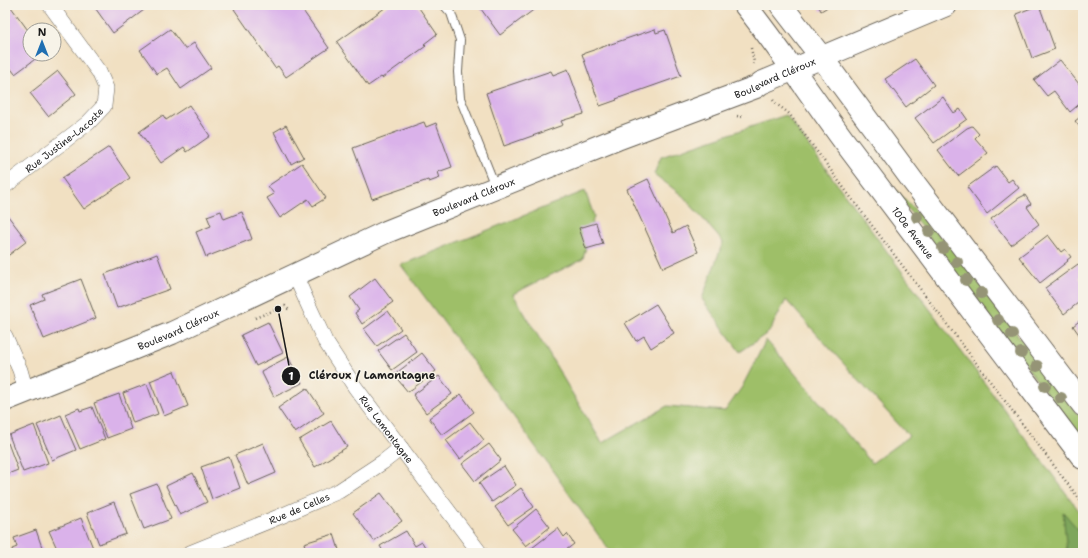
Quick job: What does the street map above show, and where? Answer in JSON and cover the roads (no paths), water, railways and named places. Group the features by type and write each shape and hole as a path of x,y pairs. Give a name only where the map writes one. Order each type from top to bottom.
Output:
{"street":[{"name":"Rue Justine-Lacoste","path":"5,186 88,123 104,106 106,88 99,72 50,5"},
{"name":"100e Avenue","path":"746,5 772,39 844,141 1083,458"},
{"path":"782,5 912,180 1083,405"},
{"name":"Boulevard Cléroux","path":"5,400 54,379 172,333 386,232 617,139 756,87 761,83 822,58 923,9 946,5"},
{"name":"Rue Lamontagne","path":"295,275 325,341 355,387 480,553"},
{"path":"5,336 20,370 26,391"},
{"name":"Rue de Celles","path":"190,553 338,491 383,462 401,448"}],"lane":[{"path":"444,5 450,13 460,40 458,72 460,98 495,187"}],"place":[{"name":"Cléroux / Lamontagne","path":"278,309"}]}
